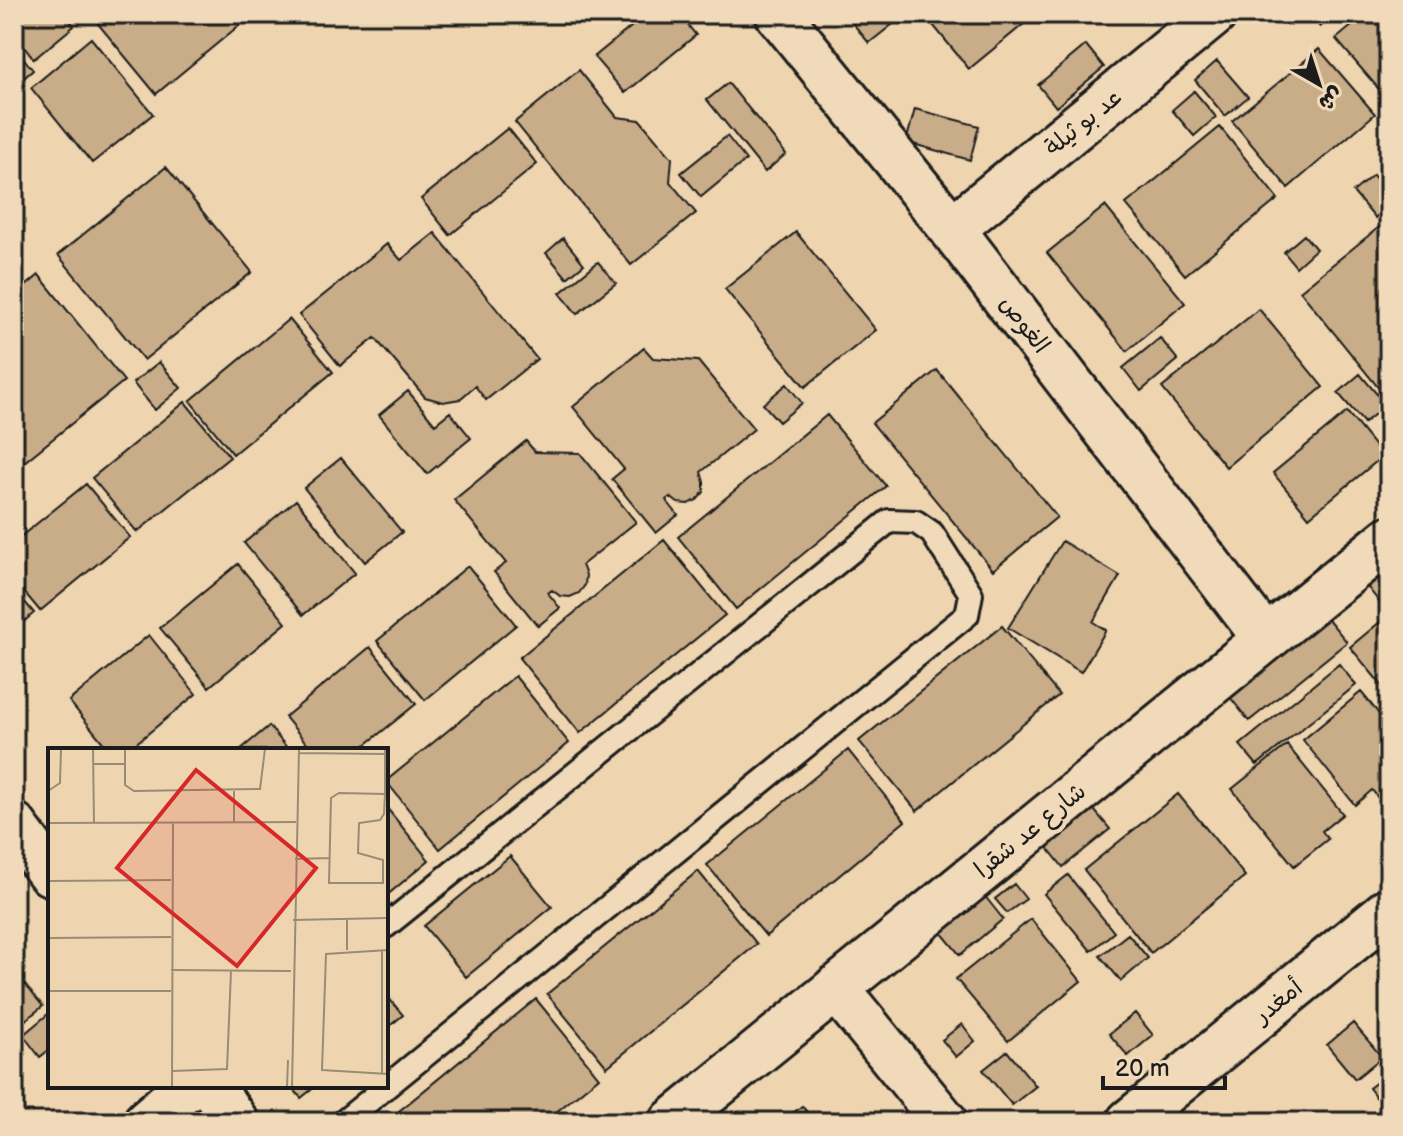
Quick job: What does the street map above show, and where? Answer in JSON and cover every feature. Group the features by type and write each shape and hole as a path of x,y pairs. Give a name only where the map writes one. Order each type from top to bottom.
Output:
{"street":[{"name":"الغوص","path":"778,14 952,229 1266,639"},
{"name":"عد بو ثيلة","path":"952,229 1214,14"},
{"name":"شارع عد شقرا","path":"672,1122 1389,539"},
{"path":"14,825 48,870"},
{"name":"أمغدر","path":"1129,1122 1389,910"},
{"path":"836,988 945,1122"},
{"path":"146,1122 186,1088"},
{"path":"212,1088 236,1122"}],"lane":[{"path":"388,924 889,521 916,522 932,533 971,594 967,615 388,1085"},
{"path":"343,1122 385,1088"}],"building":[{"path":"14,14 65,14 74,26 34,59 14,35"},
{"path":"90,14 253,14 156,94"},
{"path":"647,14 679,14 696,35 625,93 594,57"},
{"path":"845,14 901,14 903,16 869,43"},
{"path":"924,14 1036,14 969,69"},
{"path":"1309,14 1335,14 1320,27"},
{"path":"1366,14 1389,14 1389,101 1336,39"},
{"path":"91,38 153,114 92,163 31,88"},
{"path":"1086,45 1104,67 1056,107 1038,85"},
{"path":"14,46 33,70 18,83 14,78"},
{"path":"1319,49 1375,114 1288,188 1232,121"},
{"path":"1217,61 1248,97 1225,116 1195,80"},
{"path":"579,70 617,117 640,120 672,158 670,182 696,213 631,265 515,122"},
{"path":"728,83 786,154 765,172 707,100"},
{"path":"1194,91 1216,117 1194,136 1172,110"},
{"path":"915,109 979,126 970,160 906,142"},
{"path":"1220,127 1278,199 1185,275 1126,204"},
{"path":"508,128 537,164 450,235 421,199"},
{"path":"727,136 746,160 701,197 681,173"},
{"path":"166,167 252,272 144,360 58,255"},
{"path":"1373,175 1389,194 1389,206 1375,218 1353,192"},
{"path":"1105,206 1185,303 1127,351 1047,253"},
{"path":"1389,219 1389,401 1300,291"},
{"path":"796,232 876,330 805,387 725,289"},
{"path":"435,233 537,359 486,400 475,386 460,399 443,402 425,397 375,338 340,366 299,315 387,244 401,260"},
{"path":"1304,235 1316,249 1296,267 1284,252"},
{"path":"563,238 584,264 567,278 546,253"},
{"path":"598,262 616,283 577,314 560,293"},
{"path":"39,275 124,381 18,467 14,462 14,296"},
{"path":"1259,309 1323,387 1226,467 1162,388"},
{"path":"289,319 333,372 233,454 190,401"},
{"path":"1160,338 1178,360 1141,391 1123,368"},
{"path":"644,348 653,358 698,361 754,429 701,472 704,492 697,500 688,504 678,503 670,497 666,500 678,515 656,533 612,479 624,469 573,407"},
{"path":"159,362 181,388 155,410 133,383"},
{"path":"937,370 1057,517 993,570 872,423"},
{"path":"1360,374 1386,405 1364,423 1338,393"},
{"path":"787,384 802,403 779,422 763,404"},
{"path":"408,391 435,424 450,412 471,438 427,474 379,415"},
{"path":"185,402 230,457 137,532 92,478"},
{"path":"1347,412 1383,456 1309,517 1273,473"},
{"path":"827,415 886,486 736,609 678,537"},
{"path":"526,441 535,452 580,453 636,522 582,565 586,575 585,585 579,593 570,597 560,596 552,590 548,593 560,608 538,626 494,572 506,563 454,500"},
{"path":"341,458 402,532 365,562 304,488"},
{"path":"86,484 130,537 40,611 14,580 14,542"},
{"path":"296,500 355,573 303,615 244,543"},
{"path":"664,540 725,615 580,733 519,658"},
{"path":"1062,541 1120,576 1093,622 1106,630 1081,672 1008,628"},
{"path":"1389,558 1389,604 1384,608 1362,580"},
{"path":"238,564 286,623 209,687 160,628"},
{"path":"468,566 516,625 425,700 377,641"},
{"path":"14,589 34,613 14,630"},
{"path":"1323,613 1347,642 1249,721 1226,692"},
{"path":"1386,617 1389,621 1389,681 1383,687 1350,647"},
{"path":"1002,626 1059,695 917,811 859,741"},
{"path":"149,635 196,694 130,748 107,748 69,701"},
{"path":"370,647 416,704 361,748 310,748 285,717"},
{"path":"1339,664 1356,685 1257,765 1240,745"},
{"path":"515,676 569,743 440,849 388,784 388,779"},
{"path":"1361,692 1389,726 1389,791 1379,799 1372,790 1355,805 1303,740"},
{"path":"269,726 287,748 242,748"},
{"path":"1287,745 1343,814 1322,831 1328,839 1294,866 1232,789"},
{"path":"848,750 905,821 766,936 707,865"},
{"path":"1178,794 1245,876 1151,953 1084,870"},
{"path":"1090,805 1110,829 1063,867 1043,842"},
{"path":"388,809 429,860 388,894"},
{"path":"510,856 552,907 466,977 424,926"},
{"path":"698,871 757,944 607,1067 547,994"},
{"path":"1068,875 1114,932 1091,951 1044,894"},
{"path":"1014,884 1026,899 1007,913 995,899"},
{"path":"984,895 1003,919 960,955 940,931"},
{"path":"1031,919 1081,981 1008,1041 956,979"},
{"path":"1128,934 1148,958 1121,981 1100,956"},
{"path":"14,971 43,1006 19,1025 14,1019"},
{"path":"388,997 403,1015 388,1027"},
{"path":"536,999 599,1077 544,1122 398,1122 393,1116"},
{"path":"1135,1013 1153,1035 1128,1056 1109,1034"},
{"path":"48,1014 48,1051 40,1057 23,1035"},
{"path":"1353,1023 1382,1057 1355,1079 1327,1045"},
{"path":"962,1024 975,1041 956,1057 942,1040"},
{"path":"1007,1051 1036,1086 1012,1105 983,1070"},
{"path":"1389,1073 1389,1114 1369,1088"},
{"path":"293,1088 314,1088 301,1098"},
{"path":"802,1106 815,1122 782,1122"}]}
